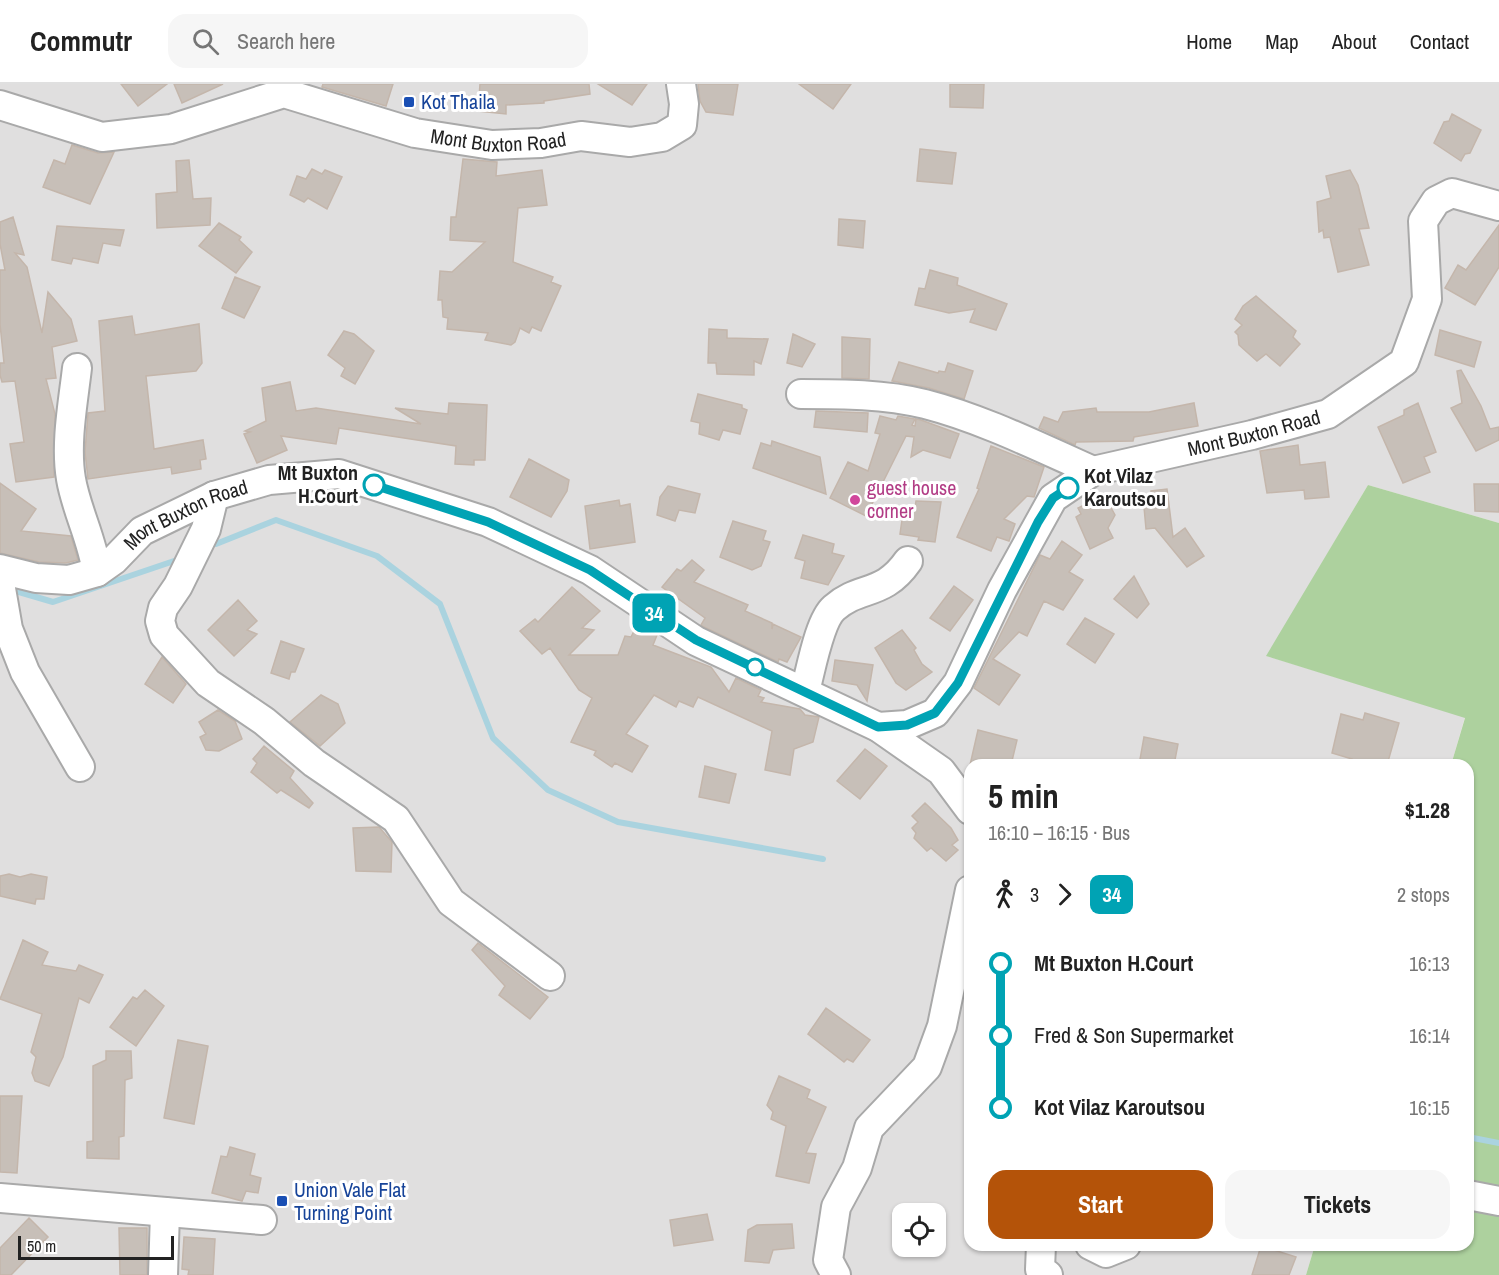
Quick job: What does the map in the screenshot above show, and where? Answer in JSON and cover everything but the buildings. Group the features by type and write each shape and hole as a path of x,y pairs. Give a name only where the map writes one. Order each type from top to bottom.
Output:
{"street":[{"name":"Mont Buxton Road","path":"0,105 102,137 171,129 284,93 415,133 492,145 541,143 581,136 630,142 662,137 682,125 684,104 681,84"},
{"name":"Mont Buxton Road","path":"0,569 36,578 69,580 97,572 114,560 142,531 214,496 269,480 339,474 488,522 590,570 696,640 878,727 907,725 935,713 958,683 1002,590 1053,498 1093,471 1252,435 1328,414 1338,408 1404,362 1427,299 1424,221 1436,201 1452,193 1499,206"},
{"path":"77,368 71,415 71,478 93,549 97,572"},
{"path":"801,394 859,394 925,404 1013,435 1093,471"},
{"path":"214,496 206,529 178,586 163,608 160,621 164,635 208,683 264,721 314,763 396,819 451,902 550,976"},
{"path":"805,691 825,623 833,608 896,578 908,561"},
{"path":"0,583 8,629 25,672 80,766"},
{"path":"878,727 941,771 964,802"},
{"path":"836,1275 828,1260 836,1207 857,1168 869,1128 927,1067 942,1026 964,919"},
{"path":"1474,1196 1499,1201"},
{"path":"0,1198 262,1220"},
{"path":"163,1275 165,1212"},
{"path":"1041,1251 1040,1269 1048,1275"}],"shaded area":[{"path":"0,84 1499,84 1499,523 1368,485 1267,656 1465,717 1453,759 964,759 964,1251 1313,1251 1306,1275 0,1275"}],"green space":[{"path":"1368,485 1499,523 1499,1275 1306,1275 1313,1251 1474,1251 1474,759 1453,759 1465,718 1266,656"}],"waterway":[{"path":"216,544 276,520 377,556 440,604 493,738 548,790 618,822 823,859"},
{"path":"19,592 53,602 174,561"},
{"path":"1474,1138 1499,1143"}],"bus line":[{"name":"34","path":"374,485 488,522 590,570 696,640 878,727 907,725 935,713 958,683 1002,590 1038,522 1053,498 1068,488"}],"place":[{"name":"Kot Thaila","path":"409,102"},
{"name":"Mt Buxton H.Court","path":"374,485"},
{"name":"Kot Vilaz Karoutsou","path":"1068,488"},
{"name":"guest house corner","path":"855,500"},
{"name":"Union Vale Flat Turning Point","path":"282,1201"}]}
